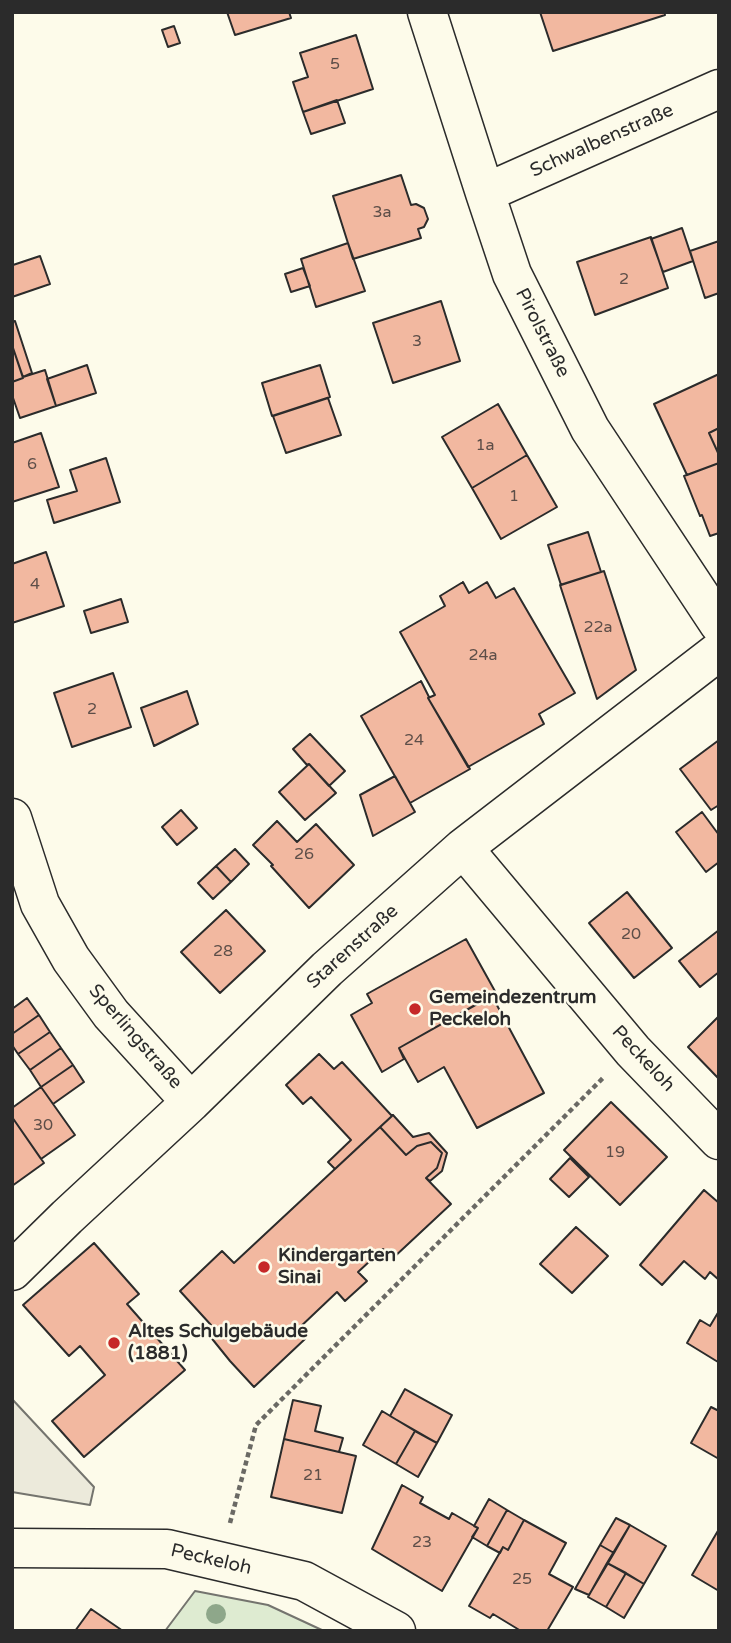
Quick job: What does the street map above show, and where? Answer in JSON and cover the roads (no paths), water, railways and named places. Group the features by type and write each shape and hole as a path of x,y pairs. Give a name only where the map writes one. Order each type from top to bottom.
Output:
{"street":[{"name":"Pirolstraße","path":"427,12 512,274 590,429 719,624"},
{"name":"Schwalbenstraße","path":"485,193 719,89"},
{"name":"Starenstraße","path":"12,1271 327,969 463,848 719,651"},
{"name":"Sperlingstraße","path":"12,818 40,904 71,959 111,1014 191,1102"},
{"name":"Peckeloh","path":"463,848 633,1051 719,1140"},
{"name":"Peckeloh","path":"12,1548 167,1549 304,1581 397,1631"}],"place":[{"name":"Gemeindezentrum Peckeloh","path":"415,1009"},
{"name":"Kindergarten Sinai","path":"264,1267"},
{"name":"Altes Schulgebäude (1881)","path":"114,1343"}]}
